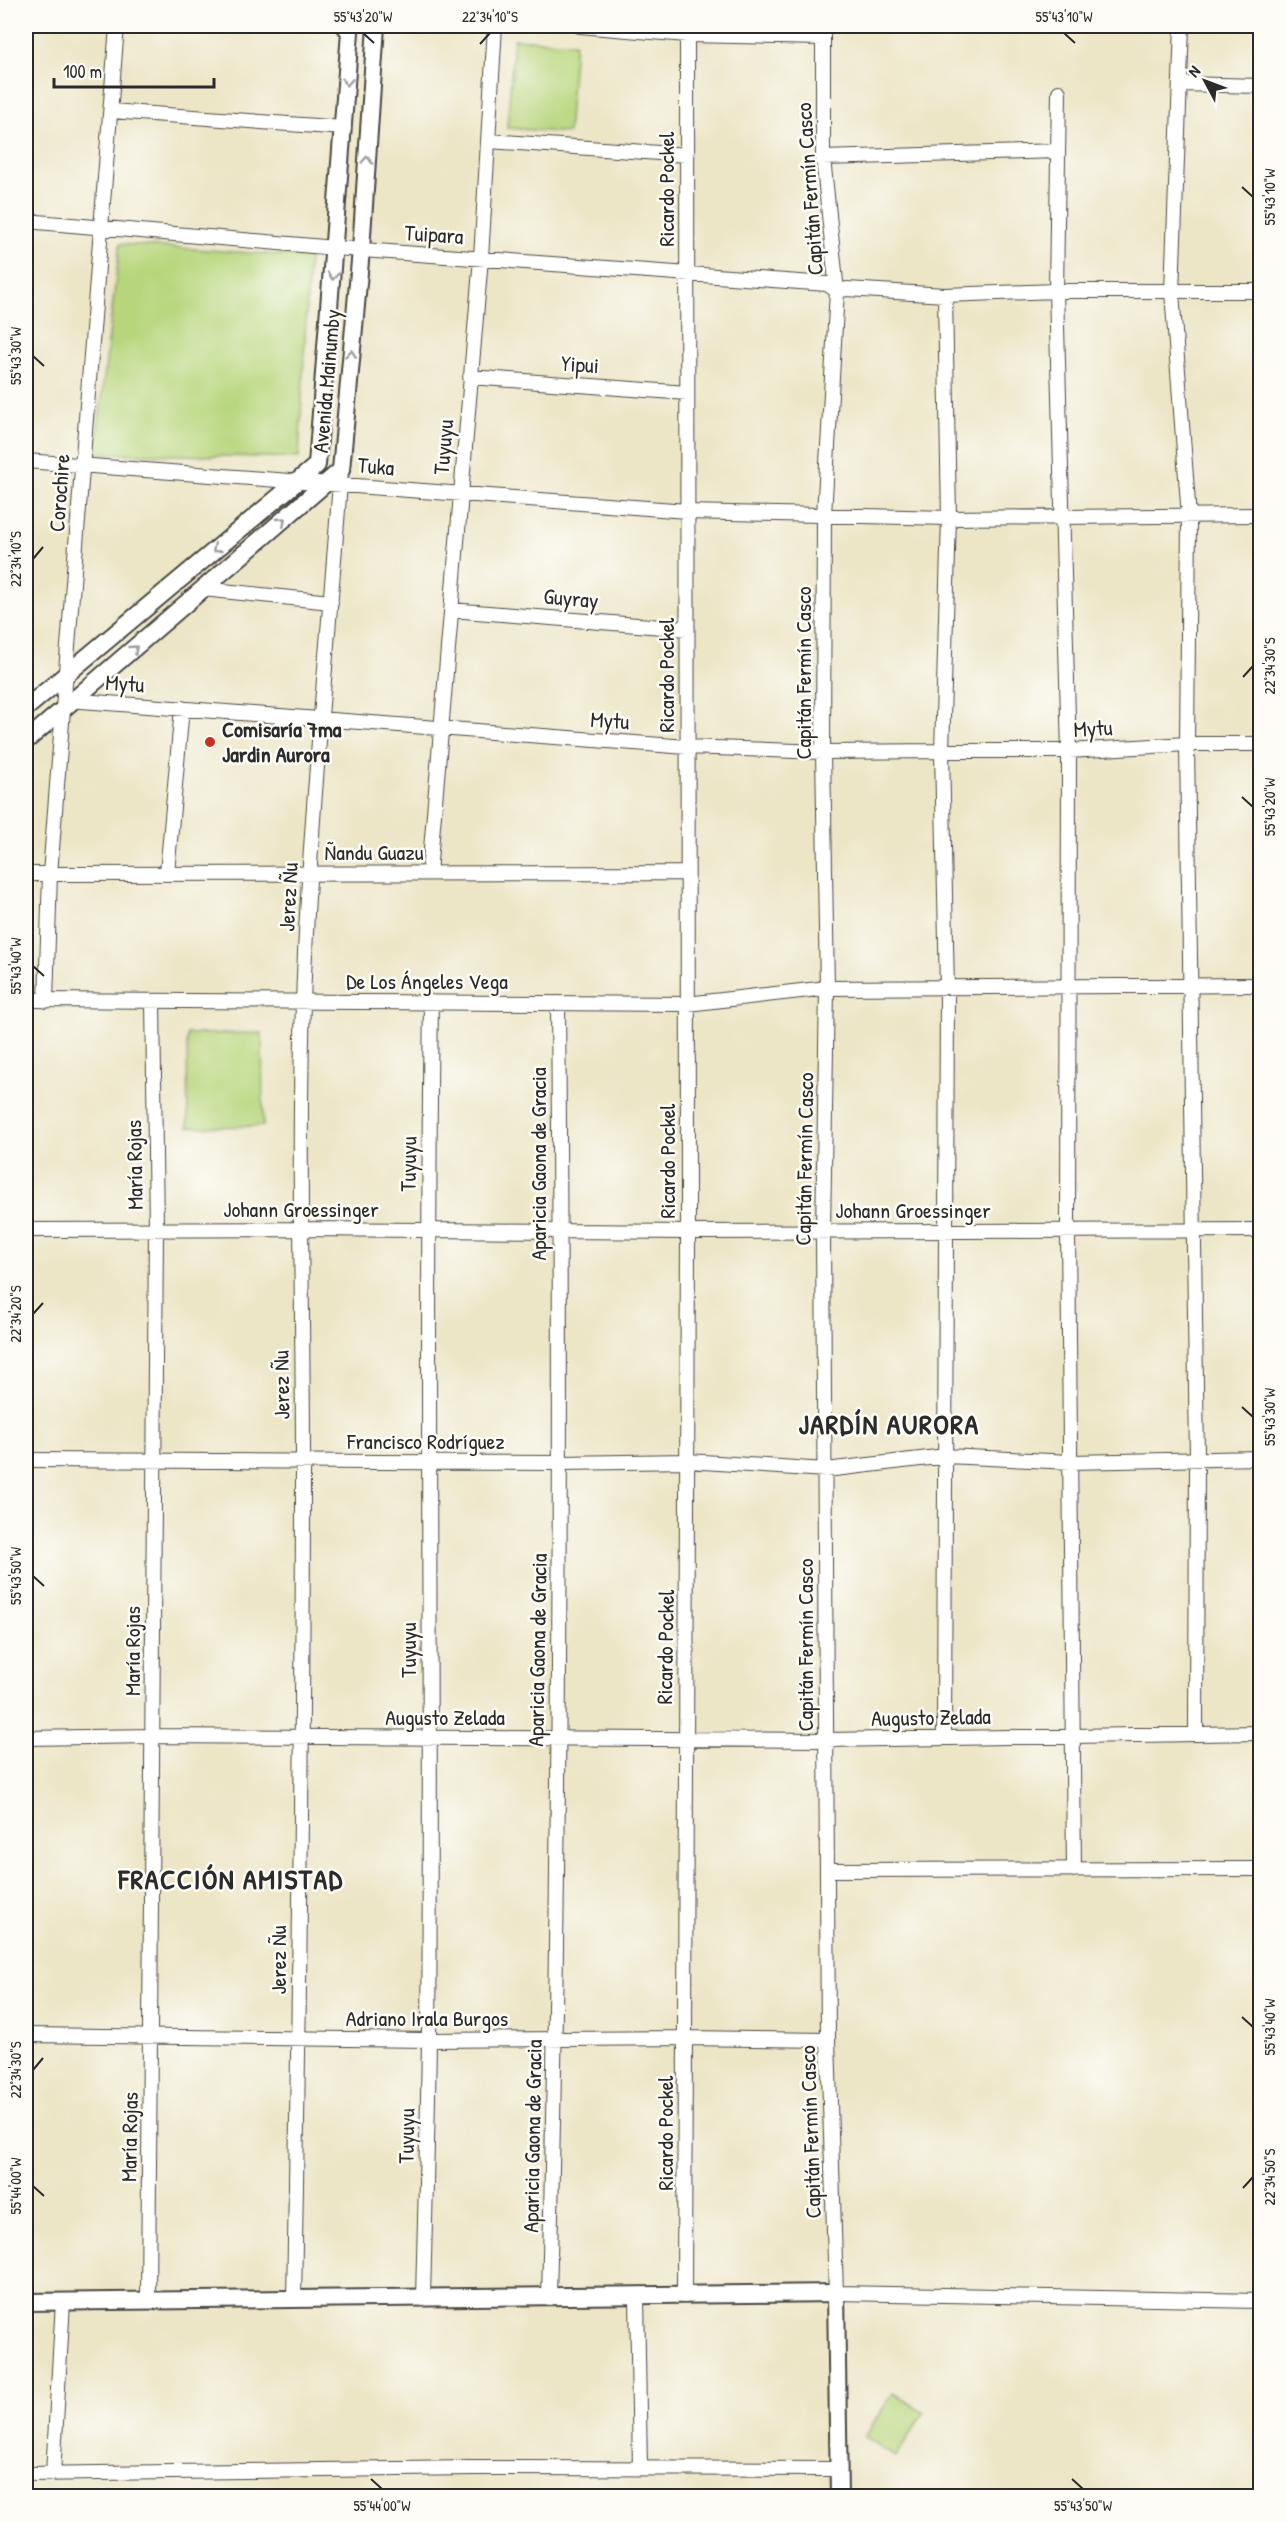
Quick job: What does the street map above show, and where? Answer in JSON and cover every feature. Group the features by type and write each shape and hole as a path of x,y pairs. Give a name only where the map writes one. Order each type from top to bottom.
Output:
{"street":[{"name":"Corochire","path":"46,1000 50,874 68,703 67,673 81,465 117,26"},
{"name":"Avenida Mainumby","path":"26,708 317,465 344,128 350,32 345,26"},
{"name":"Avenida Mainumby","path":"26,741 68,703 336,479 361,250 376,26"},
{"name":"Tuyuyu","path":"429,873 481,258 495,26"},
{"path":"580,26 823,32"},
{"path":"1182,26 1172,292 1189,517 1187,744 1195,1230 1196,1734"},
{"name":"Ricardo Pockel","path":"684,2296 688,1461 687,30"},
{"name":"Capitán Fermín Casco","path":"823,32 823,158 837,291 824,515 823,752 827,988 823,1231 828,2040 836,2293"},
{"path":"1180,84 1260,86"},
{"path":"1059,92 1056,291 1069,751 1068,1230 1074,1870"},
{"path":"111,111 344,128"},
{"path":"489,141 687,155"},
{"path":"823,158 1058,151"},
{"name":"Tuipara","path":"26,221 335,248 827,284 837,291 847,289 945,295 1056,291 1260,291"},
{"path":"944,1738 947,989 942,752 950,518 945,295"},
{"name":"Yipui","path":"470,377 687,393"},
{"name":"Tuka","path":"26,461 298,480 336,479 460,494 687,512 950,518 1189,517 1260,514"},
{"name":"Jerez Ñu","path":"294,2300 299,2039 303,1461 300,1229 303,1002 310,873 331,602 336,479"},
{"path":"203,590 331,602"},
{"name":"Guyray","path":"451,610 687,629"},
{"name":"Mytu","path":"68,703 182,708 687,747 823,752 1069,751 1187,744 1260,744"},
{"path":"167,873 182,708"},
{"name":"Ñandu Guazu","path":"26,874 687,873"},
{"name":"De Los Ángeles Vega","path":"26,1000 687,1004 827,988 947,989 1260,985"},
{"name":"María Rojas","path":"148,2301 156,1229 153,1001"},
{"name":"Tuyuyu","path":"423,2299 429,2040 428,1231 431,1002"},
{"name":"Aparicia Gaona de Gracia","path":"549,2298 555,2039 561,1462 558,1003"},
{"name":"Johann Groessinger","path":"26,1230 300,1229 688,1232 1260,1230"},
{"name":"Francisco Rodríguez","path":"26,1460 688,1461 826,1470 946,1456 1071,1462 1260,1458"},
{"name":"Augusto Zelada","path":"26,1738 153,1736 826,1740 1260,1733"},
{"path":"827,1870 1260,1869"},
{"name":"Adriano Irala Burgos","path":"26,2035 429,2040 686,2038 828,2040"},
{"path":"836,2293 839,2496"},
{"path":"26,2302 549,2298 836,2293 1260,2301"},
{"path":"637,2297 640,2468"},
{"path":"52,2474 63,2302"},
{"path":"26,2474 640,2468 839,2469"}],"green space":[{"path":"514,39 575,43 568,133 507,128"},
{"path":"120,244 309,257 299,458 95,453"},
{"path":"262,1033 263,1126 188,1127 187,1034"},
{"path":"893,2393 924,2413 895,2457 864,2437"}],"place":[{"name":"Comisaría 7ma Jardin Aurora","path":"210,742"}],"district":[{"name":"JARDÍN AURORA","path":"889,1424"},
{"name":"FRACCIÓN AMISTAD","path":"231,1879"}]}
